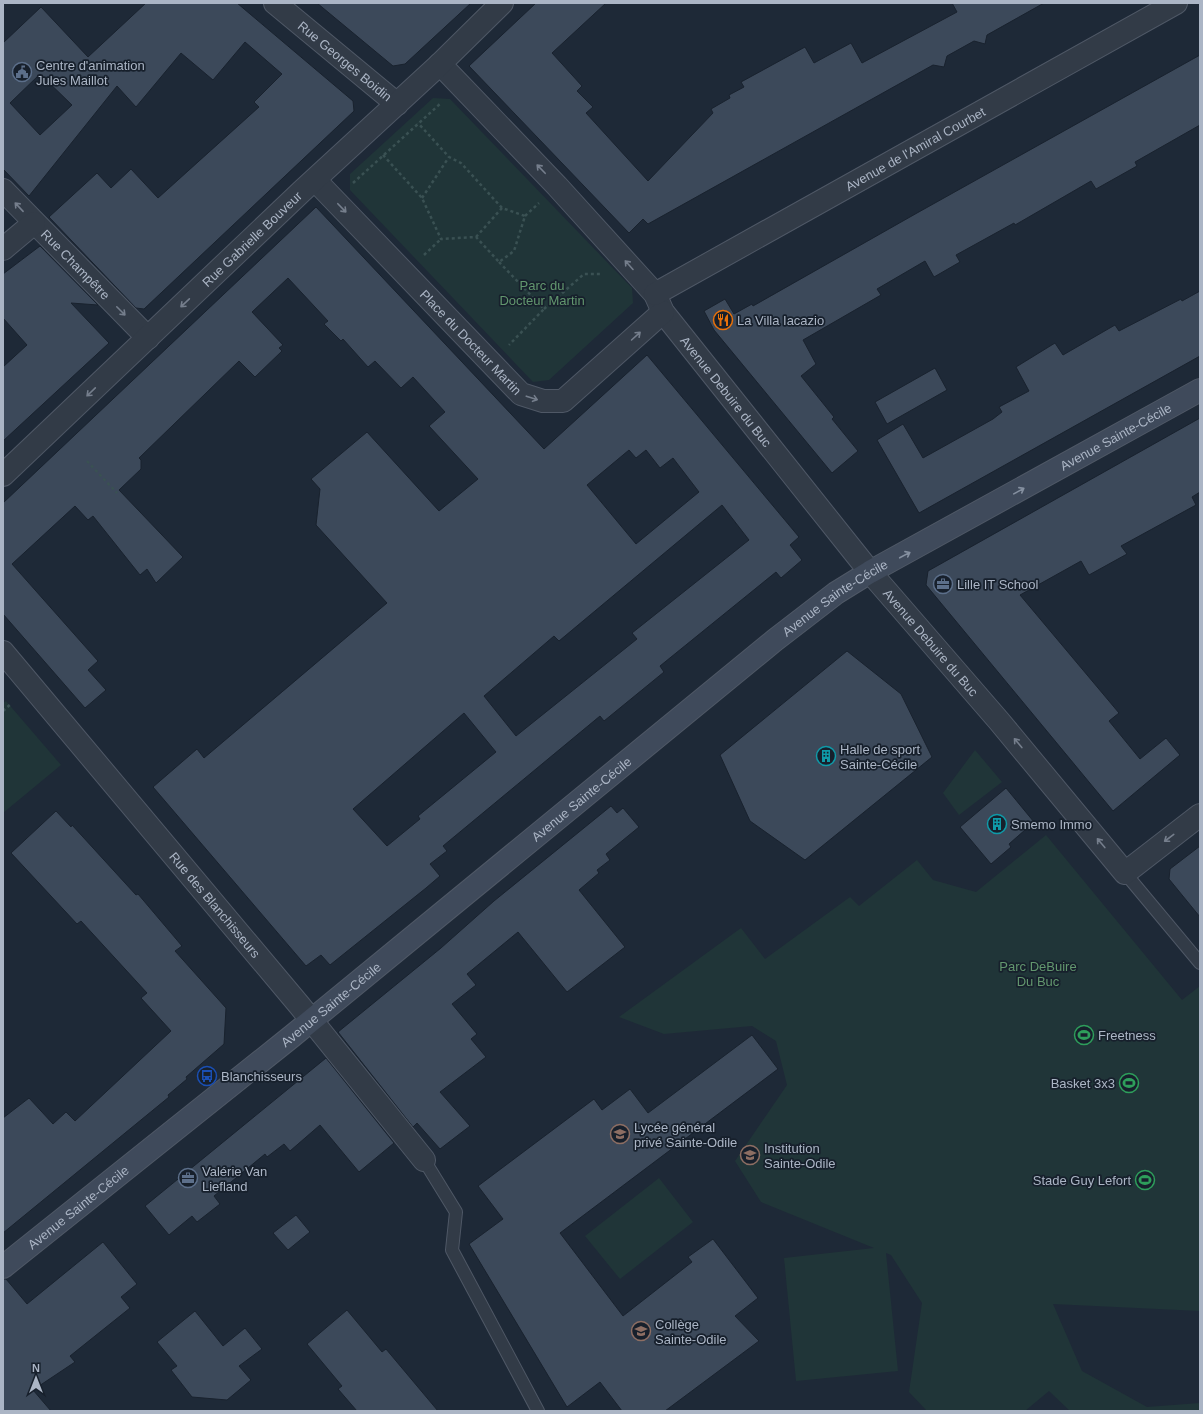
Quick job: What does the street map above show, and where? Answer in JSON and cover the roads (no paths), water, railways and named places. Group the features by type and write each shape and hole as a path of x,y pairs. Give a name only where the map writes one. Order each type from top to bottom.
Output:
{"street":[{"name":"Rue Georges Boidin","path":"275,3 396,104"},
{"name":"Rue Gabrielle Bouveur","path":"3,475 440,64 502,3"},
{"name":"Avenue de l'Amiral Courbet","path":"659,303 1176,3"},
{"path":"440,64 557,186 638,275 659,303"},
{"name":"Place du Docteur Martin","path":"315,180 521,394 543,401 563,401 659,303"},
{"name":"Rue Champêtre","path":"3,190 34,224 148,338"},
{"path":"3,249 34,224"},
{"name":"Avenue Debuire du Buc","path":"659,303 870,572 999,721 1126,873"},
{"name":"Avenue Sainte-Cécile","path":"3,1267 311,1020 775,640 836,593 870,572 904,555 1200,390"},
{"name":"Rue des Blanchisseurs","path":"3,652 311,1020 424,1160"},
{"path":"1126,873 1200,815"}],"lane":[{"path":"1126,873 1200,963"},
{"path":"424,1160 456,1212 452,1250 538,1411"}],"place":[{"name":"Centre d'animation Jules Maillot","path":"22,72"},
{"name":"La Villa Iacazio","path":"723,320"},
{"name":"Lille IT School","path":"943,584"},
{"name":"Halle de sport Sainte-Cécile","path":"826,756"},
{"name":"Smemo Immo","path":"997,824"},
{"name":"Freetness","path":"1084,1035"},
{"name":"Blanchisseurs","path":"207,1076"},
{"name":"Basket 3x3","path":"1129,1083"},
{"name":"Lycée général privé Sainte-Odile","path":"620,1134"},
{"name":"Institution Sainte-Odile","path":"750,1155"},
{"name":"Valérie Van Liefland","path":"188,1178"},
{"name":"Stade Guy Lefort","path":"1145,1180"},
{"name":"Collège Sainte-Odile","path":"641,1331"}],"park label":[{"name":"Parc du Docteur Martin","path":"542,292"},
{"name":"Parc DeBuire Du Buc","path":"1038,974"}]}
